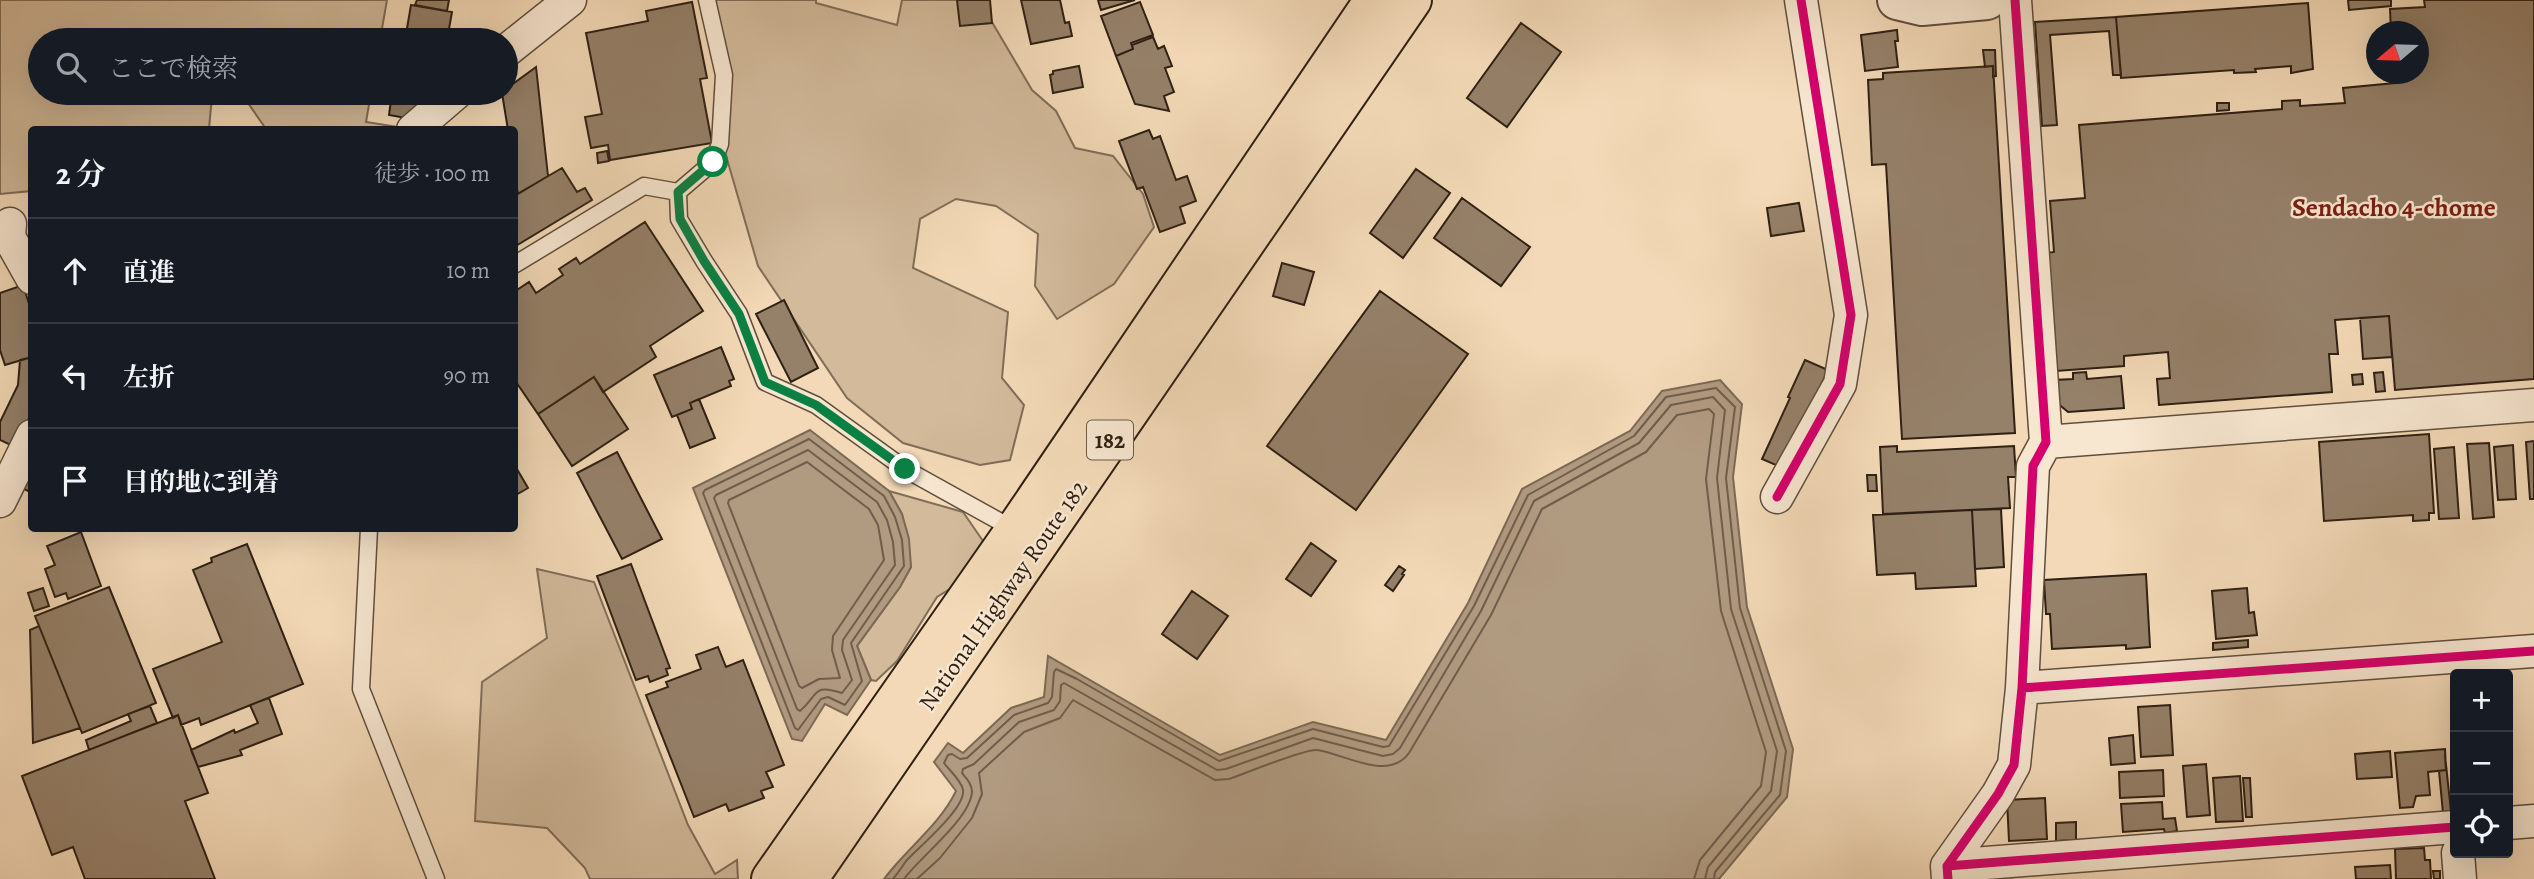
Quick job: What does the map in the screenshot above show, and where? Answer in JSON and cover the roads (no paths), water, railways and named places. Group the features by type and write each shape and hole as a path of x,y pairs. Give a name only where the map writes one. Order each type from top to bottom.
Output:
{"highway":[{"name":"National Highway Route 182","path":"771,879 1015,530 1374,0"},
{"name":"National Highway Route 182","path":"808,879 1412,0"}],"street":[{"path":"518,41 570,0"},
{"path":"1777,498 1840,384 1851,315 1801,0"},
{"path":"1897,0 1922,6 1987,0"},
{"path":"1948,872 2014,765 2022,688 2032,466 2046,442 2015,0"},
{"path":"419,126 442,105"},
{"path":"14,224 9,237 28,271"},
{"path":"2046,442 2534,405"},
{"path":"0,501 28,444"},
{"path":"2022,688 2534,650"},
{"path":"2513,823 2534,821"},
{"path":"1948,872 2450,827"},
{"path":"2458,858 2460,879"}],"lane":[{"path":"678,192 713,162 720,144 724,75 707,0"},
{"path":"518,263 644,186 678,192"},
{"path":"678,192 680,219 739,314 765,382 816,405 905,469 1015,530"},
{"path":"369,532 361,689 436,879"}],"water":[{"path":"1720,380 1742,404 1733,477 1747,607 1793,749 1787,797 1719,879 884,879 941,815 956,791 934,762 948,743 963,753 1011,708 1044,697 1048,656 1220,755 1313,722 1386,740 1468,603 1522,489 1630,431 1662,391"},
{"path":"810,430 889,491 902,514 909,539 911,567 900,587 857,646 871,680 847,715 825,704 802,741 792,739 693,488"}],"district":[{"name":"Sendacho 4-chome","path":"2394,207"}]}
